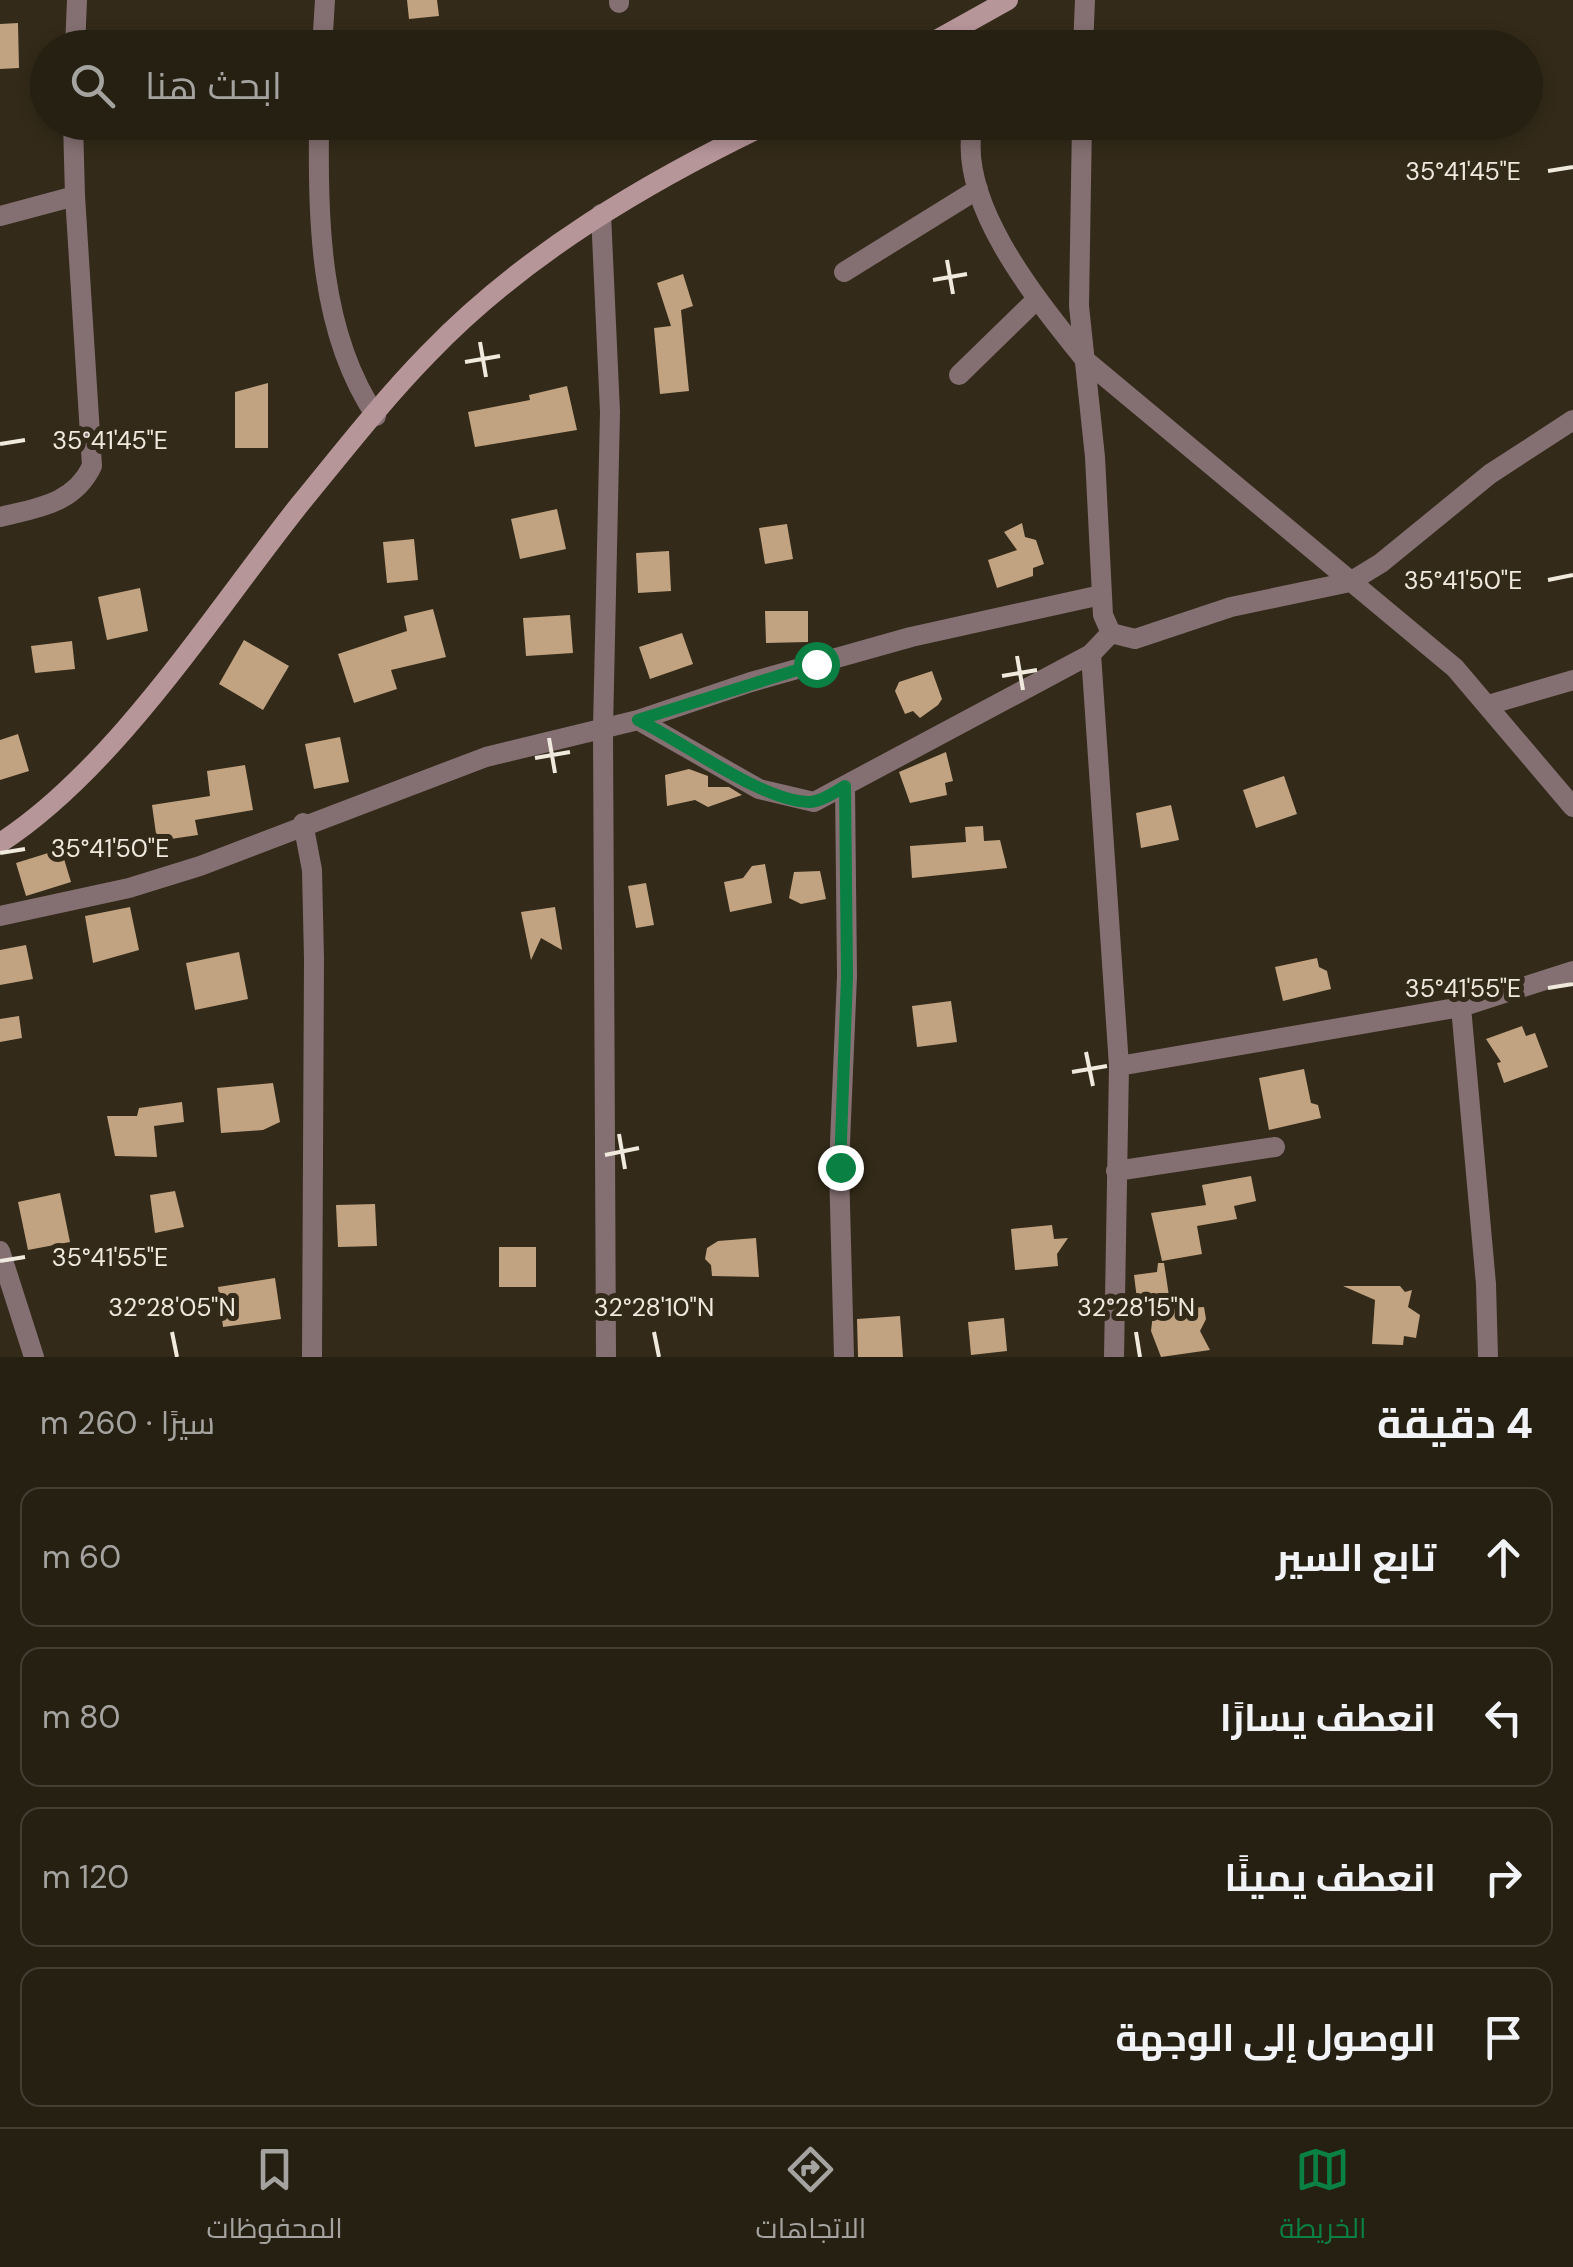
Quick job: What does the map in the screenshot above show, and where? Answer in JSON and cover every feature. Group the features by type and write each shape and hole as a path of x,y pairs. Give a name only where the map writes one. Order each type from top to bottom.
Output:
{"main road":[{"path":"954,30 1008,0"},
{"path":"0,843 54,800 134,715 428,353 496,294 602,214 739,140"}],"street":[{"path":"76,30 77,0"},
{"path":"323,30 325,0"},
{"path":"1084,30 1085,0"},
{"path":"0,517 54,504 73,493 92,466 73,140"},
{"path":"321,140 328,288 354,384 376,416"},
{"path":"970,140 978,189 1037,298 1085,360 1350,582 1404,621 1488,705 1573,807"},
{"path":"1082,140 1080,306 1095,457 1101,595 1111,633"},
{"path":"844,272 978,189"},
{"path":"0,216 74,196"},
{"path":"602,214 610,412 604,729 606,1357"},
{"path":"959,375 1037,298"},
{"path":"1111,633 1135,638 1231,606 1350,582 1381,564 1490,474 1573,420"},
{"path":"0,916 182,871 486,757 638,720 751,682 911,638 1101,595"},
{"path":"638,720 759,789 788,799 814,802 1091,654 1111,633"},
{"path":"1091,654 1119,1066 1114,1357"},
{"path":"1488,705 1573,680"},
{"path":"844,1357 840,1132 847,992 845,786"},
{"path":"303,823 312,870 314,960 312,1357"},
{"path":"1119,1066 1461,1007 1573,971"},
{"path":"1461,1007 1484,1266 1488,1357"},
{"path":"1116,1171 1275,1147"},
{"path":"0,1251 8,1304 34,1357"}],"building":[{"path":"407,0 437,0 439,16 409,19"},
{"path":"18,23 19,68 0,69 0,24"},
{"path":"683,274 693,306 681,310 689,391 660,394 654,328 671,326 657,283"},
{"path":"268,383 268,448 235,448 235,392"},
{"path":"567,386 577,430 475,447 468,412 530,400 529,395"},
{"path":"557,509 566,549 520,559 511,519"},
{"path":"1022,523 1025,537 1036,540 1044,564 1033,568 1033,576 997,588 988,560 1017,550 1004,532"},
{"path":"787,524 793,559 765,564 759,528"},
{"path":"414,539 418,580 387,583 383,542"},
{"path":"669,551 671,591 638,593 636,553"},
{"path":"140,588 148,631 107,640 98,597"},
{"path":"433,609 446,657 391,670 397,689 354,703 338,654 407,631 404,616"},
{"path":"765,611 808,611 808,642 766,643"},
{"path":"570,615 573,653 526,656 523,618"},
{"path":"682,633 693,664 650,679 639,647"},
{"path":"244,640 289,666 263,710 219,684"},
{"path":"72,641 75,669 35,673 31,646"},
{"path":"932,671 942,699 920,718 913,711 905,714 895,691 899,682"},
{"path":"18,734 29,771 0,780 0,740"},
{"path":"340,737 349,782 314,789 305,744"},
{"path":"946,752 953,781 945,783 947,795 910,803 899,772"},
{"path":"245,765 253,810 195,820 198,835 157,841 152,805 210,796 207,771"},
{"path":"689,769 708,776 708,787 729,787 742,795 708,807 695,800 667,806 665,775"},
{"path":"1284,776 1297,814 1256,828 1243,790"},
{"path":"1171,805 1179,840 1141,848 1136,813"},
{"path":"983,826 984,841 1000,840 1007,868 912,878 910,846 966,842 965,827"},
{"path":"61,849 71,882 26,896 16,863"},
{"path":"765,864 772,903 730,912 724,882 743,878 752,866"},
{"path":"820,871 826,899 801,904 789,898 794,872"},
{"path":"646,883 654,925 636,928 628,886"},
{"path":"130,907 139,950 93,963 85,916"},
{"path":"555,907 562,950 541,938 531,960 521,912"},
{"path":"26,945 33,979 0,985 0,950"},
{"path":"239,952 248,999 195,1010 186,963"},
{"path":"1317,958 1319,967 1327,971 1331,989 1283,1001 1275,967"},
{"path":"951,1001 957,1042 917,1047 912,1006"},
{"path":"19,1016 22,1038 0,1042 0,1019"},
{"path":"1522,1026 1526,1036 1535,1033 1548,1067 1504,1083 1497,1063 1501,1062 1486,1039"},
{"path":"1304,1069 1311,1103 1318,1105 1321,1118 1269,1130 1259,1078"},
{"path":"273,1083 280,1122 263,1130 221,1133 217,1088"},
{"path":"182,1102 184,1122 154,1126 157,1157 115,1156 107,1116 137,1116 139,1108"},
{"path":"1251,1176 1256,1201 1234,1206 1237,1219 1197,1226 1202,1254 1162,1261 1151,1213 1206,1205 1202,1185"},
{"path":"175,1191 184,1227 155,1233 150,1195"},
{"path":"60,1193 70,1242 28,1250 18,1202"},
{"path":"375,1204 377,1246 338,1247 336,1205"},
{"path":"1052,1225 1054,1239 1068,1238 1057,1254 1058,1266 1015,1270 1011,1229"},
{"path":"756,1238 759,1277 712,1276 711,1265 705,1259 707,1248 718,1241"},
{"path":"499,1247 536,1247 536,1287 499,1287"},
{"path":"1158,1263 1164,1263 1171,1309 1204,1307 1206,1319 1200,1331 1210,1350 1161,1357 1151,1331 1154,1305 1138,1307 1134,1275 1157,1272"},
{"path":"275,1278 281,1319 223,1327 218,1287"},
{"path":"1343,1286 1400,1286 1405,1292 1412,1290 1408,1307 1420,1315 1416,1338 1404,1336 1403,1345 1372,1344 1375,1300"},
{"path":"900,1316 903,1357 858,1357 857,1319"},
{"path":"1004,1318 1007,1351 971,1355 968,1322"}],"route":[{"path":"816,664 726,689 638,720 718,762 759,789 788,799 814,802 845,786 847,976 840,1167"}]}
